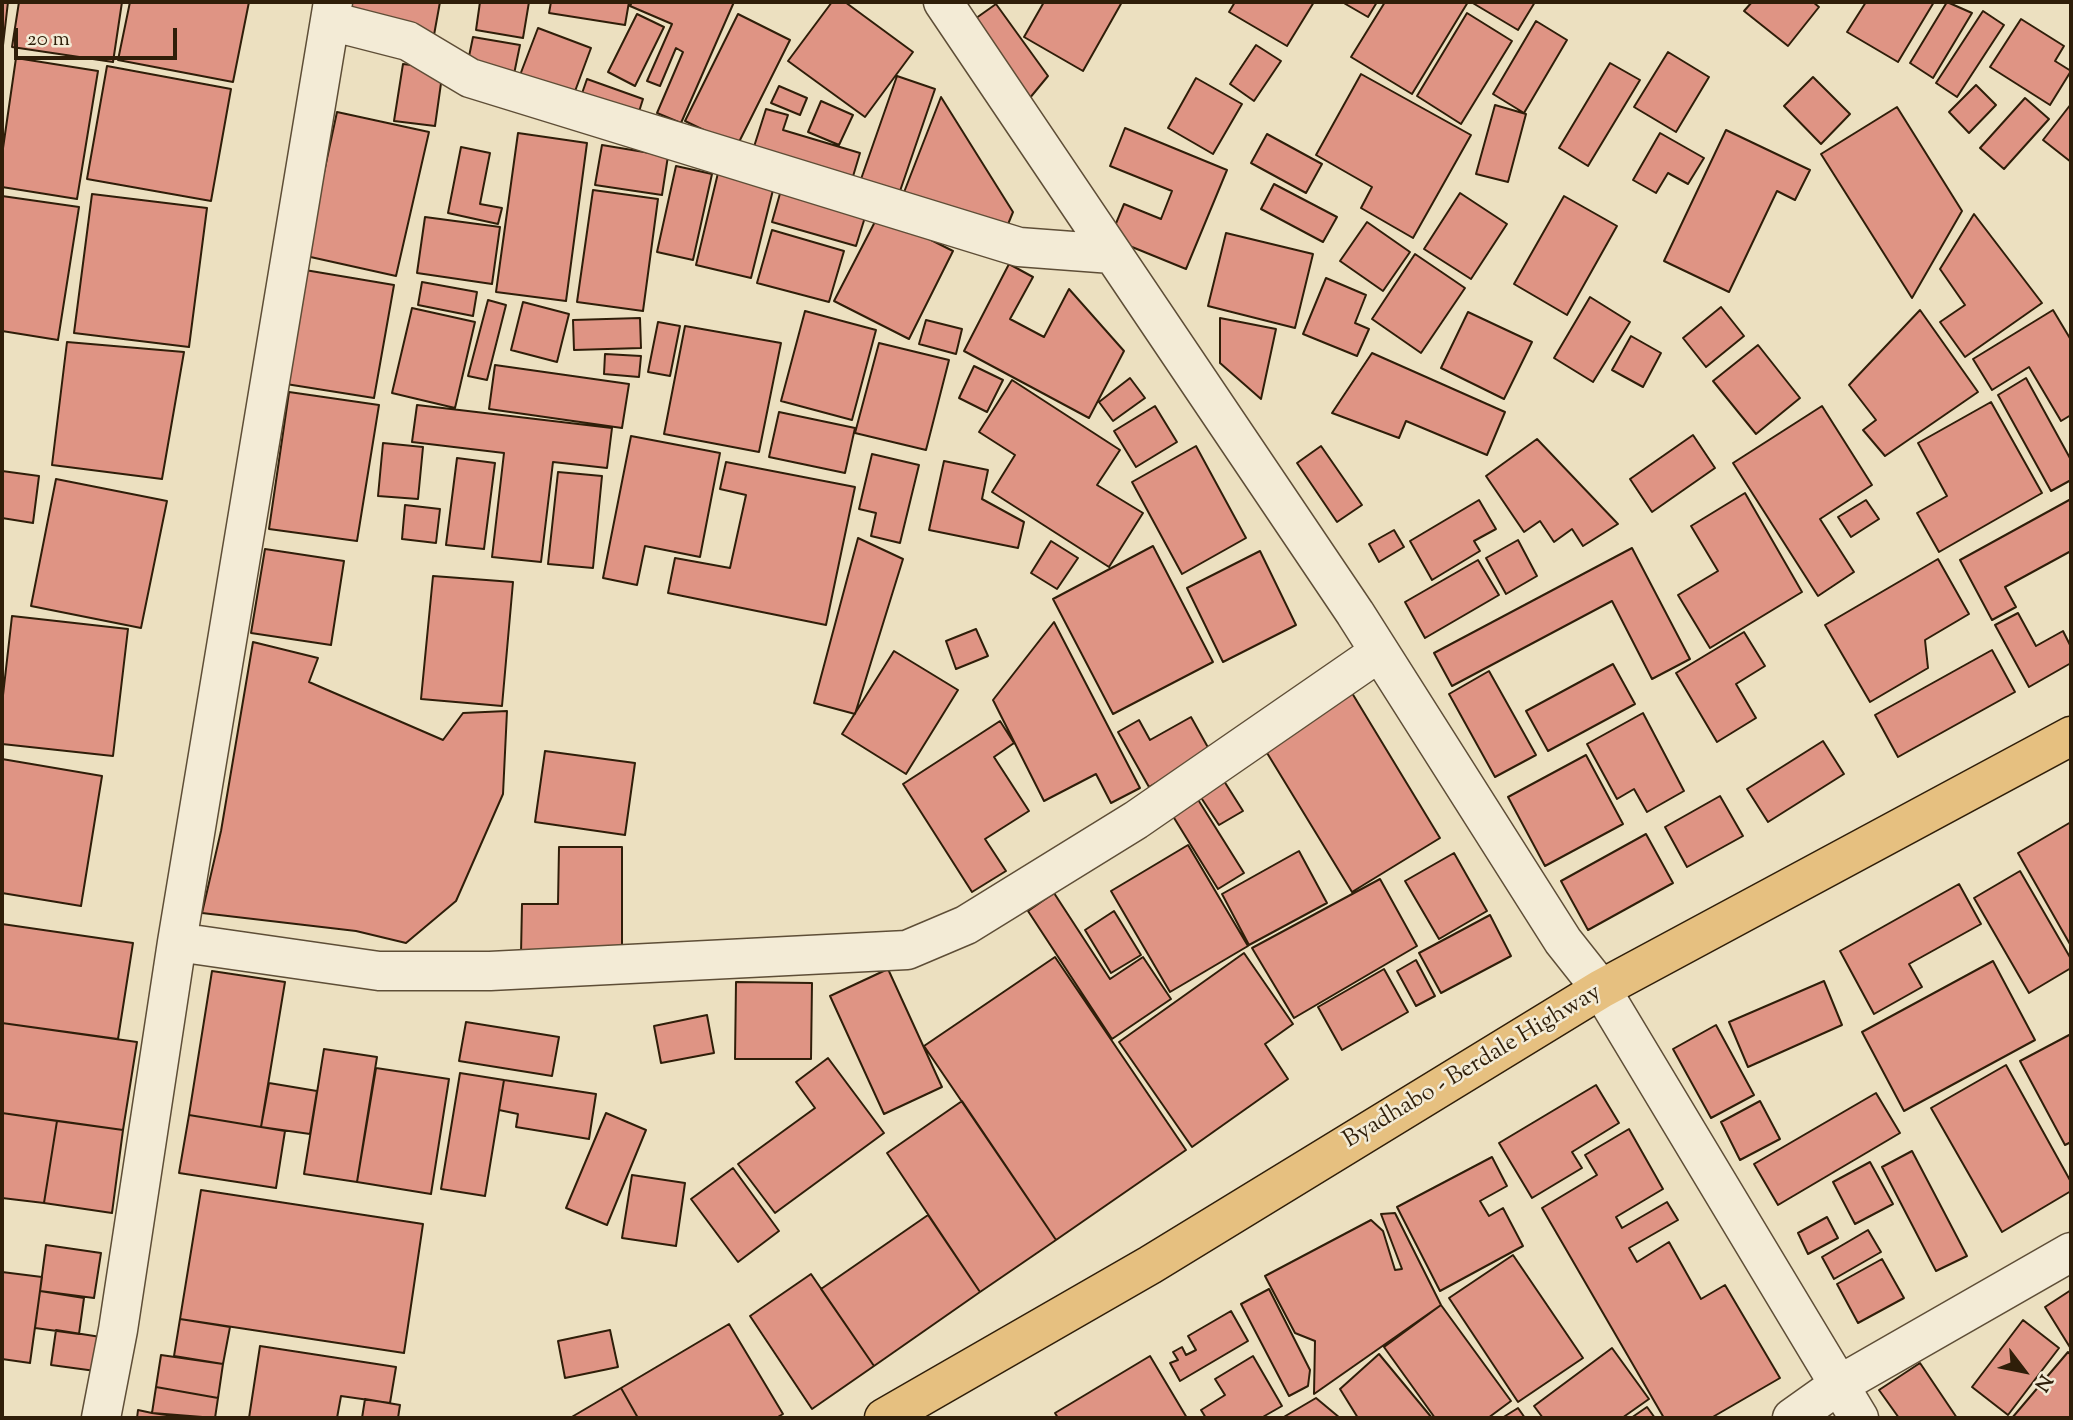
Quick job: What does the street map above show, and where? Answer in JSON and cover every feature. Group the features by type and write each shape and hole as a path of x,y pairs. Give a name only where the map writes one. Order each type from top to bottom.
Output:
{"main road":[{"name":"Byadhabo - Berdale Highway","path":"884,1418 1150,1265 1601,989 2071,736"}],"street":[{"path":"943,2 1355,613 1563,941 1601,989 1837,1386 1859,1418"},
{"path":"101,1418 118,1330 177,942 331,11 408,41 470,78 1019,247 1112,254"},
{"path":"177,942 379,971 490,971 907,950 965,925 1136,820 1378,653"},
{"path":"1792,1418 1837,1386 2071,1252"}],"building":[{"path":"2,2 8,2 2,54"},
{"path":"19,2 122,2 113,62 12,47"},
{"path":"130,2 249,2 233,82 118,60"},
{"path":"339,2 440,2 434,35 336,18"},
{"path":"480,2 529,2 523,38 476,30"},
{"path":"551,2 629,2 625,25 549,13"},
{"path":"632,2 734,2 681,123 657,113 683,52 676,48 660,86 647,81 672,24 630,6"},
{"path":"832,2 845,2 913,52 865,117 788,61"},
{"path":"1044,2 1122,2 1083,71 1024,37"},
{"path":"1235,2 1314,2 1287,46 1229,12"},
{"path":"1342,2 1377,2 1368,17"},
{"path":"1385,2 1468,2 1412,94 1351,57"},
{"path":"1471,2 1535,2 1518,30"},
{"path":"1752,2 1813,2 1819,7 1788,46 1744,11"},
{"path":"1866,2 1934,2 1898,62 1847,32"},
{"path":"1947,2 1972,13 1933,78 1910,63"},
{"path":"996,4 1048,76 1029,99 972,21"},
{"path":"1983,11 2004,25 1957,97 1936,83"},
{"path":"1467,13 1512,41 1461,124 1417,96"},
{"path":"637,14 664,27 635,86 608,72"},
{"path":"738,14 790,40 737,146 685,121"},
{"path":"2021,19 2064,46 2055,61 2071,71 2050,105 1990,67"},
{"path":"1536,21 1567,40 1524,113 1493,94"},
{"path":"538,28 591,48 571,102 517,83"},
{"path":"473,37 520,45 513,79 466,71"},
{"path":"1256,45 1281,61 1254,101 1230,84"},
{"path":"1668,52 1709,77 1676,132 1634,107"},
{"path":"16,58 98,71 77,199 2,187 2,155"},
{"path":"1610,63 1640,80 1588,166 1559,148"},
{"path":"403,64 443,69 435,126 394,121"},
{"path":"107,66 231,89 211,201 87,179"},
{"path":"1361,74 1471,135 1413,238 1361,208 1372,187 1316,155"},
{"path":"897,76 935,89 899,194 860,182"},
{"path":"1813,77 1850,114 1821,144 1784,106"},
{"path":"1196,78 1242,104 1213,154 1168,128"},
{"path":"587,79 643,99 636,121 579,102"},
{"path":"1976,85 1996,105 1969,133 1949,112"},
{"path":"779,86 807,98 800,115 771,103"},
{"path":"941,97 1013,212 1002,239 901,200"},
{"path":"2025,98 2049,119 2004,169 1980,148"},
{"path":"821,101 853,115 839,145 808,132"},
{"path":"2071,104 2071,162 2043,140"},
{"path":"1495,105 1526,114 1508,182 1476,174"},
{"path":"1897,107 1962,211 1912,298 1821,154"},
{"path":"766,109 788,115 783,130 860,153 851,183 752,153"},
{"path":"337,112 429,132 396,276 306,256"},
{"path":"1125,128 1227,170 1186,269 1110,238 1124,204 1161,219 1172,191 1110,166"},
{"path":"1726,130 1810,170 1795,200 1777,191 1729,292 1664,261"},
{"path":"518,133 587,143 566,301 496,292"},
{"path":"1660,133 1704,158 1688,184 1668,173 1656,193 1633,180"},
{"path":"1267,134 1322,164 1306,193 1251,163"},
{"path":"602,145 668,156 662,195 595,185"},
{"path":"461,147 490,153 480,204 502,208 498,224 448,213"},
{"path":"676,166 712,174 693,260 657,252"},
{"path":"718,173 774,186 751,278 696,265"},
{"path":"1274,184 1337,217 1323,242 1261,209"},
{"path":"593,190 658,199 643,311 577,302"},
{"path":"781,190 866,214 856,246 772,222"},
{"path":"1460,193 1507,224 1471,279 1424,249"},
{"path":"92,194 207,208 189,347 74,333"},
{"path":"2,196 79,207 58,340 2,331"},
{"path":"1564,196 1617,226 1567,315 1514,284"},
{"path":"879,214 953,251 909,339 834,301"},
{"path":"1974,214 2042,303 1965,357 1940,322 1965,305 1940,269"},
{"path":"425,217 500,227 492,284 417,273"},
{"path":"1367,222 1410,252 1383,291 1340,261"},
{"path":"772,230 844,251 829,302 757,283"},
{"path":"1226,233 1313,254 1295,328 1208,306"},
{"path":"1415,254 1465,288 1421,353 1372,319"},
{"path":"1009,264 1033,277 1010,319 1044,337 1069,289 1124,351 1089,418 964,351"},
{"path":"305,270 394,285 374,398 286,384"},
{"path":"1326,278 1366,295 1355,323 1369,329 1357,356 1303,334"},
{"path":"422,282 477,292 473,316 418,305"},
{"path":"1590,297 1630,322 1593,382 1554,358"},
{"path":"488,300 506,305 487,380 468,376"},
{"path":"523,302 569,314 557,362 511,350"},
{"path":"1721,307 1744,336 1706,367 1683,338"},
{"path":"412,308 475,322 455,408 392,393"},
{"path":"1920,310 1978,392 1885,456 1863,430 1876,420 1849,385"},
{"path":"2053,310 2071,340 2071,415 2061,421 2029,367 1992,390 1973,359"},
{"path":"805,311 876,330 852,420 781,401"},
{"path":"1468,312 1532,342 1504,399 1441,368"},
{"path":"640,318 641,348 574,350 573,320"},
{"path":"1220,318 1276,329 1261,399 1220,363"},
{"path":"926,320 962,329 956,354 919,344"},
{"path":"658,322 680,326 670,376 648,372"},
{"path":"685,326 781,343 759,452 664,434"},
{"path":"1631,336 1661,353 1643,387 1612,370"},
{"path":"67,342 184,352 162,479 52,465"},
{"path":"879,343 949,360 926,450 855,433"},
{"path":"1758,345 1800,398 1756,434 1713,381"},
{"path":"1372,353 1505,412 1487,455 1406,421 1399,438 1332,413"},
{"path":"605,354 641,356 639,377 604,374"},
{"path":"495,365 629,384 622,428 489,409"},
{"path":"974,366 1003,380 987,412 959,398"},
{"path":"1130,378 1145,398 1113,421 1099,402"},
{"path":"2026,378 2071,460 2071,480 2051,491 1998,395"},
{"path":"1012,380 1120,450 1097,485 1143,513 1109,567 992,492 1015,455 979,432"},
{"path":"289,392 379,405 357,541 269,529"},
{"path":"1991,402 2042,493 1939,552 1917,513 1947,496 1918,443"},
{"path":"417,405 612,428 607,468 553,462 541,562 492,557 504,453 412,442"},
{"path":"1155,406 1177,442 1136,467 1114,431"},
{"path":"1822,406 1872,485 1820,519 1854,572 1818,596 1733,463"},
{"path":"779,412 855,428 845,473 769,457"},
{"path":"1693,435 1715,468 1652,512 1630,479"},
{"path":"631,436 720,453 700,557 645,546 637,585 603,578"},
{"path":"1537,439 1618,524 1583,546 1572,529 1554,542 1540,521 1524,532 1486,476"},
{"path":"383,443 423,447 418,499 378,496"},
{"path":"1196,446 1246,538 1182,574 1132,482"},
{"path":"1321,446 1362,505 1337,522 1297,463"},
{"path":"872,454 919,465 900,543 871,536 876,513 859,509"},
{"path":"457,458 495,463 484,549 446,545"},
{"path":"944,461 988,470 982,499 1024,522 1018,548 929,530"},
{"path":"726,462 855,487 826,625 668,593 675,558 730,568 746,495 720,489"},
{"path":"2,471 39,476 33,523 2,518"},
{"path":"558,472 602,476 593,568 548,564"},
{"path":"56,479 167,501 141,628 31,606"},
{"path":"1745,493 1802,592 1710,648 1678,595 1718,571 1691,526"},
{"path":"2071,499 2071,551 2005,587 2016,607 1992,620 1960,560"},
{"path":"1479,500 1496,529 1474,541 1480,551 1432,580 1410,541"},
{"path":"1866,500 1879,519 1851,537 1838,517"},
{"path":"405,505 440,509 436,543 402,539"},
{"path":"1394,530 1404,547 1379,562 1369,544"},
{"path":"858,538 903,559 855,714 814,703"},
{"path":"1518,540 1537,576 1506,594 1486,558"},
{"path":"1051,541 1078,558 1057,589 1031,573"},
{"path":"1153,546 1213,662 1113,714 1053,599"},
{"path":"1632,548 1690,659 1652,679 1612,601 1452,686 1434,653"},
{"path":"265,549 344,561 331,645 251,633"},
{"path":"1260,551 1296,625 1223,662 1187,588"},
{"path":"1938,559 1969,614 1925,640 1928,668 1870,702 1825,625"},
{"path":"1478,560 1499,595 1425,638 1405,602"},
{"path":"433,576 513,582 502,706 421,699"},
{"path":"2018,613 2036,646 2063,631 2071,647 2071,663 2029,687 1995,625"},
{"path":"12,616 128,629 113,756 2,744 2,704"},
{"path":"1054,622 1140,788 1111,803 1096,774 1044,801 993,700"},
{"path":"976,629 988,656 956,669 946,641"},
{"path":"1744,632 1765,666 1736,684 1756,718 1717,742 1676,673"},
{"path":"253,642 318,658 309,682 443,740 463,713 507,711 503,794 456,901 406,943 356,931 202,913 221,831"},
{"path":"1992,650 2015,692 1898,757 1875,715"},
{"path":"894,651 958,690 906,774 842,734"},
{"path":"1613,664 1635,704 1548,751 1526,711"},
{"path":"1489,671 1536,755 1495,777 1449,694"},
{"path":"1352,693 1440,838 1352,892 1264,748"},
{"path":"1643,713 1684,791 1647,812 1634,789 1617,799 1587,744"},
{"path":"1191,717 1210,751 1149,787 1118,732 1139,720 1150,740"},
{"path":"1000,721 1014,743 994,757 1029,811 985,839 1006,871 972,892 903,784"},
{"path":"1823,741 1844,774 1768,822 1747,789"},
{"path":"545,751 635,763 625,835 535,822"},
{"path":"1586,755 1623,824 1545,866 1508,797"},
{"path":"2,759 102,776 81,906 2,893"},
{"path":"1224,781 1243,811 1219,825 1200,796"},
{"path":"1720,796 1743,836 1687,867 1665,827"},
{"path":"1197,798 1244,873 1218,889 1171,813"},
{"path":"2071,822 2071,946 2018,853"},
{"path":"1646,834 1673,883 1588,930 1561,881"},
{"path":"1188,845 1248,946 1170,992 1111,891"},
{"path":"559,847 622,847 622,954 521,954 522,904 558,904"},
{"path":"1299,851 1327,903 1249,945 1222,894"},
{"path":"1454,853 1487,911 1439,939 1405,881"},
{"path":"2020,871 2071,959 2071,968 2029,993 1974,898"},
{"path":"1380,879 1417,946 1294,1018 1252,948"},
{"path":"1959,884 1981,924 1909,964 1922,987 1874,1014 1840,951"},
{"path":"1054,893 1110,979 1143,957 1171,999 1112,1039 1028,911"},
{"path":"1114,911 1141,955 1111,973 1085,930"},
{"path":"1490,915 1511,956 1441,993 1419,953"},
{"path":"2,924 133,943 118,1039 2,1023"},
{"path":"1244,953 1293,1024 1265,1044 1288,1079 1192,1147 1119,1042"},
{"path":"1055,957 1186,1150 1056,1240 924,1046"},
{"path":"1416,960 1435,996 1416,1006 1397,971"},
{"path":"1993,961 2035,1040 1904,1111 1862,1032"},
{"path":"888,969 942,1087 884,1114 830,996"},
{"path":"1384,969 1408,1012 1342,1050 1318,1007"},
{"path":"212,971 285,982 261,1127 189,1115"},
{"path":"1824,981 1842,1025 1748,1067 1729,1022"},
{"path":"736,982 812,983 811,1059 735,1059"},
{"path":"707,1015 714,1053 661,1063 654,1026"},
{"path":"466,1022 559,1037 552,1076 459,1061"},
{"path":"2,1023 137,1042 123,1130 2,1113"},
{"path":"1716,1025 1754,1095 1711,1118 1673,1049"},
{"path":"2071,1034 2071,1142 2065,1145 2020,1061"},
{"path":"324,1049 377,1057 357,1182 304,1174"},
{"path":"828,1058 884,1133 775,1213 738,1164 815,1108 796,1082"},
{"path":"2006,1065 2071,1182 2071,1191 2002,1232 1931,1108"},
{"path":"376,1068 449,1079 431,1194 357,1182"},
{"path":"460,1073 504,1080 485,1196 441,1189"},
{"path":"504,1080 596,1094 589,1139 516,1127 518,1114 499,1110"},
{"path":"269,1083 317,1091 310,1134 261,1127"},
{"path":"1596,1085 1619,1123 1572,1152 1582,1168 1532,1198 1499,1143"},
{"path":"1876,1093 1900,1133 1778,1205 1754,1164"},
{"path":"962,1101 1056,1240 980,1292 887,1153"},
{"path":"1760,1101 1780,1139 1740,1160 1721,1122"},
{"path":"2,1113 57,1121 44,1203 2,1198"},
{"path":"606,1113 646,1130 607,1225 566,1208"},
{"path":"189,1115 285,1131 276,1188 179,1173"},
{"path":"57,1121 123,1130 112,1213 44,1203"},
{"path":"1629,1129 1663,1189 1616,1217 1622,1228 1667,1202 1678,1220 1629,1248 1637,1262 1669,1242 1701,1299 1725,1285 1780,1378 1711,1418 1664,1418 1542,1208 1597,1175 1585,1155"},
{"path":"1912,1151 1967,1256 1936,1271 1882,1167"},
{"path":"1492,1157 1507,1186 1480,1201 1489,1216 1503,1208 1523,1246 1440,1291 1397,1207"},
{"path":"1870,1162 1893,1204 1855,1224 1833,1182"},
{"path":"733,1168 779,1231 738,1262 691,1199"},
{"path":"632,1175 685,1183 676,1246 622,1238"},
{"path":"201,1190 423,1224 404,1353 180,1319"},
{"path":"1395,1213 1441,1305 1314,1394 1315,1341 1295,1333 1265,1276 1371,1220 1383,1231 1395,1270 1402,1269 1381,1214"},
{"path":"928,1215 980,1292 874,1366 821,1289"},
{"path":"1827,1217 1838,1238 1808,1254 1798,1233"},
{"path":"1868,1230 1881,1252 1834,1279 1822,1257"},
{"path":"46,1245 101,1253 94,1298 40,1291"},
{"path":"1513,1255 1583,1358 1518,1402 1449,1298"},
{"path":"1882,1259 1904,1298 1858,1323 1837,1284"},
{"path":"2,1272 42,1277 30,1363 2,1359"},
{"path":"811,1274 874,1366 812,1409 750,1316"},
{"path":"1269,1289 1310,1370 1308,1386 1289,1396 1241,1304"},
{"path":"2071,1290 2071,1349 2045,1307"},
{"path":"40,1291 84,1298 79,1334 35,1328"},
{"path":"1441,1305 1511,1401 1488,1418 1435,1418 1384,1347"},
{"path":"1231,1311 1248,1341 1180,1381 1170,1363 1178,1360 1173,1352 1182,1347 1186,1355 1196,1350 1188,1336"},
{"path":"180,1319 230,1327 223,1364 174,1356"},
{"path":"2023,1320 2059,1348 2008,1415 1972,1387"},
{"path":"729,1324 783,1414 776,1418 638,1418 621,1388"},
{"path":"56,1330 107,1338 103,1372 51,1365"},
{"path":"610,1330 618,1367 565,1378 558,1341"},
{"path":"260,1346 396,1367 390,1403 341,1396 337,1418 249,1418"},
{"path":"1612,1348 1649,1399 1622,1418 1543,1418 1534,1406"},
{"path":"2068,1352 2071,1355 2071,1418 2012,1418"},
{"path":"1379,1354 1432,1418 1358,1418 1340,1389"},
{"path":"161,1355 223,1364 218,1398 156,1387"},
{"path":"1150,1356 1187,1418 1058,1418 1055,1413"},
{"path":"1253,1356 1282,1406 1261,1418 1206,1418 1201,1410 1225,1395 1215,1379"},
{"path":"1920,1363 1957,1418 1899,1418 1879,1390"},
{"path":"156,1387 218,1398 215,1418 152,1413"},
{"path":"621,1388 638,1418 570,1418"},
{"path":"1316,1398 1340,1418 1282,1418"},
{"path":"365,1399 400,1405 398,1418 362,1418"},
{"path":"1647,1407 1655,1418 1631,1418"},
{"path":"1518,1408 1525,1418 1502,1418"},
{"path":"138,1410 152,1413 189,1418 137,1418"}]}
